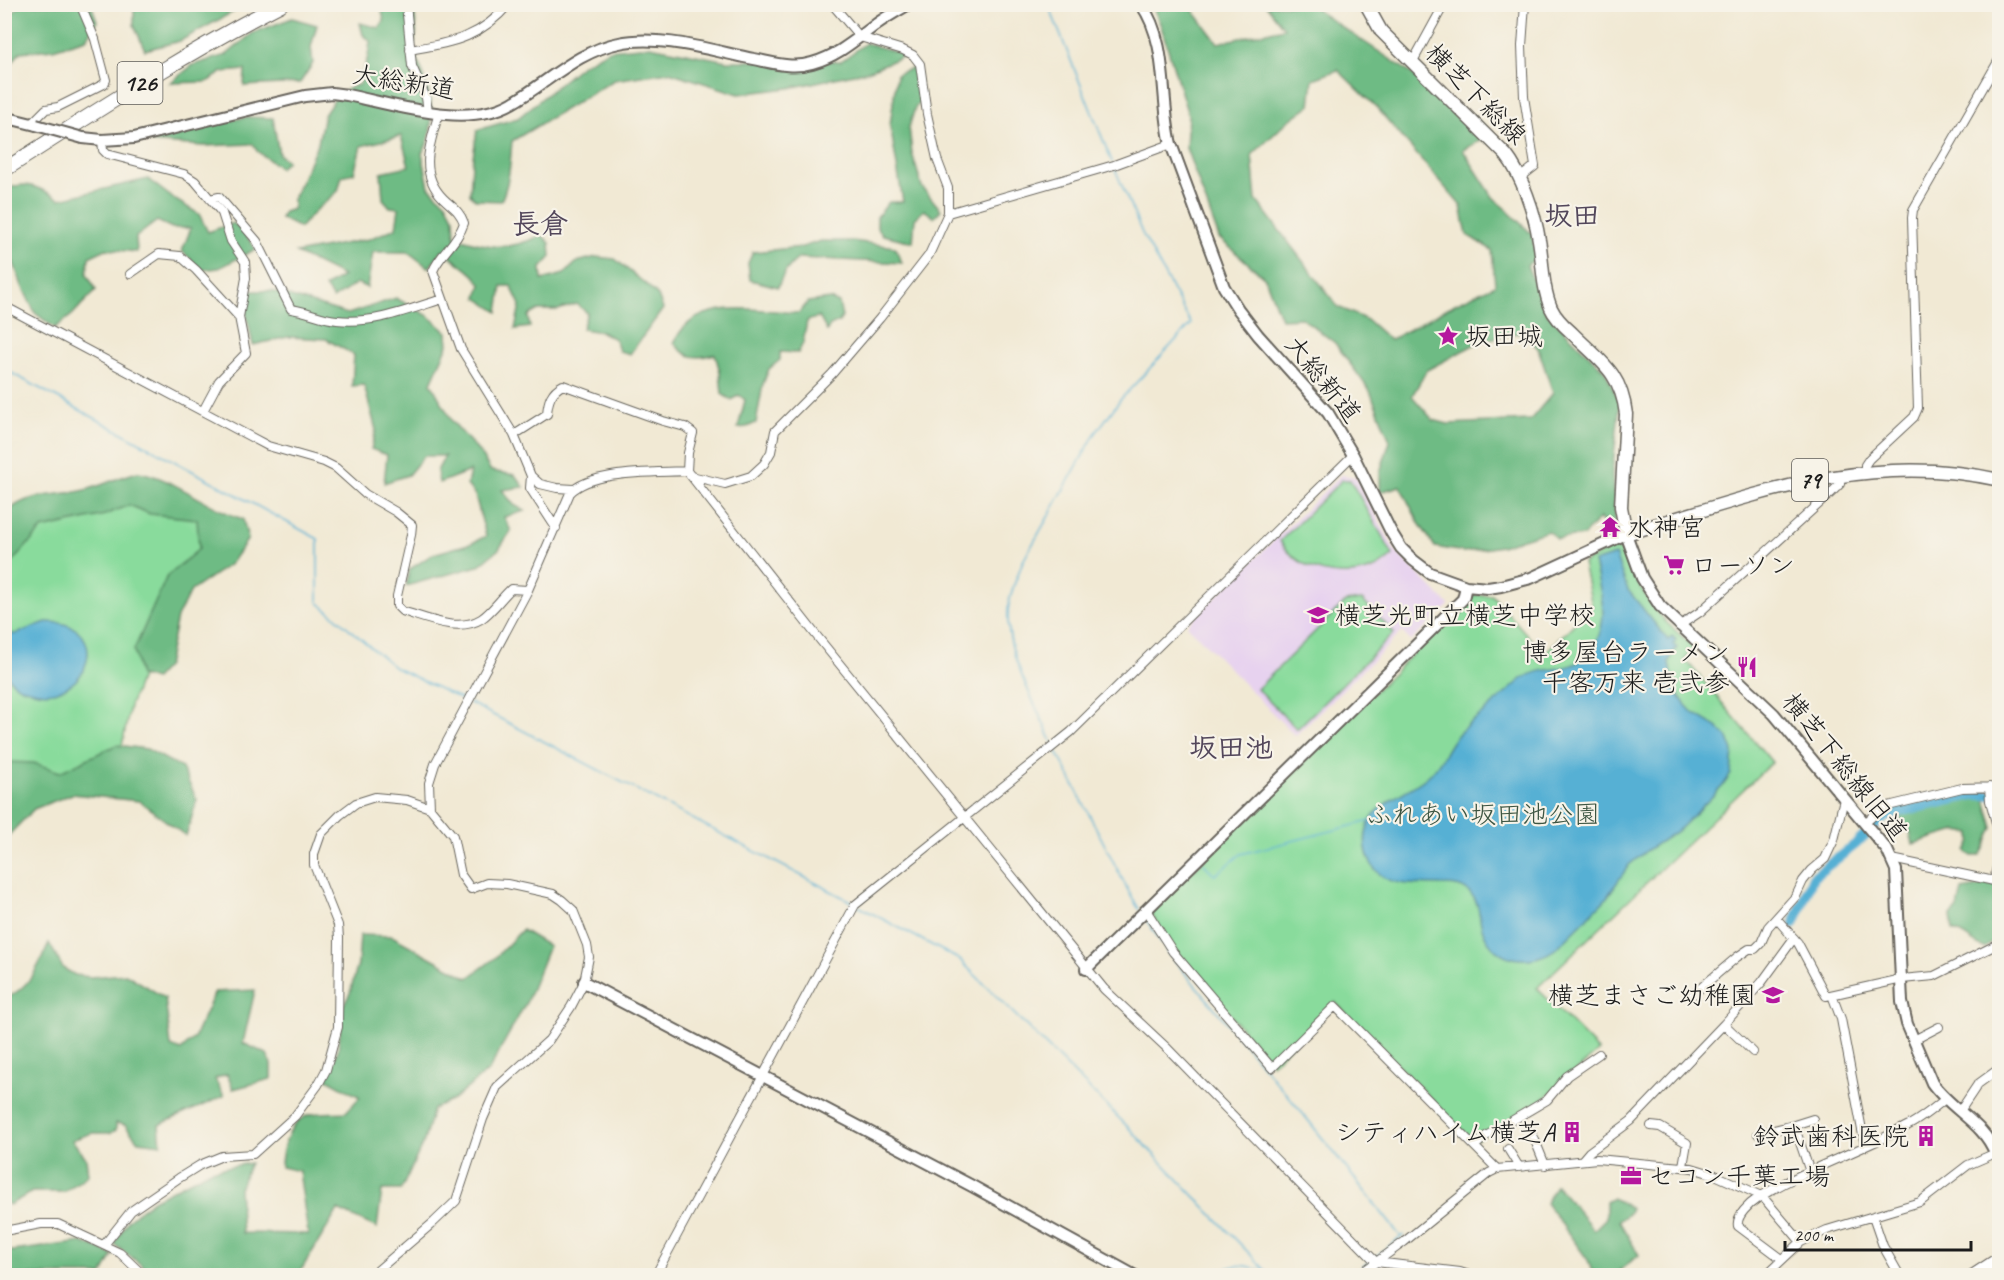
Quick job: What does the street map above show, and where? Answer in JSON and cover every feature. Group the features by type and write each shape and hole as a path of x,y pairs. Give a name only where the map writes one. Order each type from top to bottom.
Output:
{"highway":[{"name":"126","path":"4,170 114,99 281,4"},
{"path":"1974,1275 2000,1259"}],"main road":[{"name":"横芝下総線","path":"1366,4 1381,31 1506,155 1521,177 1539,237 1547,295 1552,310 1618,380 1624,399 1626,414 1621,507 1626,534"},
{"name":"79","path":"1626,534 1783,487 1840,475 1899,470 1942,471 2000,480"}],"street":[{"path":"33,125 46,109 68,102 104,84 106,80 95,39 80,4"},
{"path":"406,4 412,66 434,112 428,171 432,186 456,209 464,224 461,232 436,264 433,272 442,299 460,349 514,435 531,476 540,484 574,489"},
{"path":"410,50 458,41 490,25 509,4"},
{"path":"430,807 429,783 435,764 528,591 570,493 583,482 600,477 689,473 725,484 751,476 764,464 771,452 775,431 832,374 880,318 929,255 948,213 948,188 937,159 927,114 920,64 903,50 860,37 832,4"},
{"name":"大総新道","path":"4,117 83,138 102,140 134,138 305,96 332,93 434,112 475,115 510,104 590,53 616,43 657,41 795,67 830,57 909,4"},
{"name":"大総新道","path":"1141,4 1153,30 1164,67 1166,124 1171,144 1224,287 1258,335 1328,413 1353,454 1401,548 1431,573 1467,586 1488,588 1515,584 1626,534"},
{"path":"1412,63 1441,10 1441,4"},
{"path":"1521,177 1535,166 1524,97 1522,46 1525,4"},
{"path":"1865,472 1865,465 1869,459 1914,417 1918,408 1911,218 1913,210 2000,58"},
{"path":"102,140 103,150 107,154 184,174 195,181 222,213 231,241 245,262 246,278 239,317 246,353 219,381 203,411"},
{"path":"948,213 1114,165 1171,144"},
{"path":"210,198 219,197 256,241 291,309 336,320 366,320 392,316 442,299"},
{"path":"130,274 159,254 180,256 239,317"},
{"path":"4,306 268,446 324,462 336,468 365,494 396,512 412,525 397,596 397,606 402,611 465,626 482,619 511,589 528,591"},
{"path":"514,435 547,414 548,400 558,387 563,385 685,427 693,433 688,453 689,473 816,635 1104,989 1168,1049 1376,1262 1472,1275"},
{"path":"656,1275 855,905 1071,732 1353,454"},
{"path":"1679,626 1700,612 1832,492 1839,484 1840,475"},
{"path":"531,476 530,488 556,528"},
{"name":"横芝下総線旧道","path":"1626,534 1642,578 1660,606 1774,714 1892,860 1896,870 1902,1002 1907,1024 1932,1083 1945,1099 1986,1135 1997,1152"},
{"path":"1086,969 1455,607 1462,599 1467,586"},
{"path":"1865,824 1881,809 1888,806 1962,788 1989,792 2000,787"},
{"path":"1892,860 1997,882 2000,838 1989,792"},
{"path":"104,1245 130,1211 200,1165 222,1156 253,1154 295,1116 318,1085 326,1070 339,1022 338,925 314,865 316,843 321,834 340,815 356,804 375,797 407,800 430,807 453,836 461,875 471,889 487,883 507,884 553,894 573,910 581,927 589,957 585,982 549,1040 497,1087 483,1119 456,1201 371,1275"},
{"path":"1690,997 1737,957 1749,949 1755,949 1761,943 1768,927 1796,896 1803,881 1825,859 1834,840 1844,800"},
{"path":"1146,910 1173,952 1272,1068 1335,1006 1497,1169"},
{"path":"1777,919 1794,938 1826,996 1902,979 1934,976 2000,943"},
{"path":"1583,1160 1589,1152 1631,1121 1724,1024 1762,982 1794,938"},
{"path":"585,982 972,1186 1134,1275"},
{"path":"1832,995 1843,1030 1865,1146"},
{"path":"1724,1024 1753,1052"},
{"path":"1914,1040 1939,1027"},
{"path":"1475,1146 1486,1136 1547,1100 1567,1076 1599,1054"},
{"path":"1960,1111 1978,1084 2000,1068"},
{"path":"1782,1259 1737,1224 1739,1218 1756,1199 1908,1126 1945,1099"},
{"path":"1758,1134 1813,1119"},
{"path":"1658,1124 1687,1143 1683,1166"},
{"path":"1794,1125 1810,1172"},
{"path":"1530,1128 1545,1165"},
{"path":"1508,1149 1519,1167"},
{"path":"1765,1275 1801,1242 1827,1230 1920,1202 1968,1165 1997,1152"},
{"path":"1357,1275 1404,1242 1497,1169 1596,1159 1683,1166 1704,1171 1762,1196 1801,1242"},
{"path":"1873,1217 1882,1246 1900,1275"},
{"path":"4,1231 41,1224 58,1224 120,1253 144,1275"}],"shaded area":[{"name":"横芝光町立横芝中学校","path":"1341,475 1356,477 1395,551 1449,605 1411,641 1402,632 1295,736 1187,625"}],"green space":[{"path":"91,4 97,21 86,39 53,49 20,52 5,73 4,19 22,5"},
{"path":"134,4 243,5 180,41 145,50 134,25"},
{"path":"381,5 414,5 416,32 414,46 427,86 431,112 429,139 422,153 429,187 446,203 454,218 455,237 489,246 509,246 542,235 550,243 551,257 541,268 542,280 564,274 577,262 596,257 615,259 658,296 663,309 630,354 619,351 615,339 601,332 582,329 587,313 577,304 558,310 538,310 528,316 530,327 515,329 520,305 511,286 502,286 498,312 477,298 481,284 443,249 429,268 408,252 373,252 367,288 357,283 333,299 325,287 343,276 296,253 369,239 396,228 399,208 390,207 383,199 381,172 409,166 401,136 361,146 354,173 342,176 338,191 300,228 280,218 284,212 293,209 293,199 318,143 324,115 334,100 347,89 360,84 370,41 363,35 360,23 379,28 384,21"},
{"path":"1152,5 1189,5 1218,43 1284,28 1266,5 1314,5 1318,11 1411,73 1481,140 1463,150 1493,197 1532,234 1536,259 1527,265 1546,312 1605,371 1620,403 1612,473 1616,528 1609,533 1600,518 1583,536 1557,539 1548,531 1501,546 1464,552 1435,547 1419,523 1400,486 1380,492 1380,472 1390,441 1370,391 1335,343 1302,318 1281,319 1265,278 1219,238 1186,148 1188,115 1161,26","holes":["1338,70 1377,108 1461,206 1467,235 1492,250 1495,285 1390,340 1367,320 1338,307 1256,200 1252,155 1287,122 1310,105 1313,79","1521,332 1538,348 1553,393 1530,420 1448,424 1433,420 1412,396 1427,370 1481,341"]},
{"path":"292,18 317,25 311,47 313,63 300,83 244,86 245,70 223,72 207,82 170,83 193,65 226,55 253,33"},
{"path":"866,43 906,55 868,71 789,88 739,94 669,72 614,80 512,141 508,179 501,201 476,200 470,194 477,130 518,118 582,65 609,50 650,46 727,61 841,61"},
{"path":"915,67 920,102 915,108 909,127 912,153 922,187 941,210 934,217 924,210 915,219 913,242 883,235 877,228 877,217 889,202 903,202 890,125 897,74"},
{"path":"247,117 273,118 279,154 287,161 280,168 257,151 253,144 203,146 146,142 191,129"},
{"path":"148,179 199,214 208,232 233,223 241,229 256,249 219,268 202,270 182,251 191,228 172,228 157,221 136,237 137,252 106,249 89,257 87,274 96,290 72,315 55,328 35,313 22,286 5,239 4,191 19,185 33,186 60,199"},
{"path":"821,241 853,241 895,247 902,263 799,258 786,271 778,287 750,280 748,263 753,252 802,247"},
{"path":"250,291 272,291 348,314 396,298 427,315 447,332 448,345 431,383 452,421 479,452 491,471 515,475 524,487 502,490 514,505 525,511 504,517 511,531 499,549 478,566 406,586 410,569 433,554 472,543 486,536 475,495 467,485 470,471 439,483 437,471 445,456 424,456 408,475 384,483 387,455 371,449 376,430 364,385 352,386 354,355 326,339 288,337 253,345 246,313"},
{"path":"830,299 839,303 842,317 839,322 830,326 827,331 819,317 807,321 803,343 798,353 780,352 780,360 769,369 763,384 756,423 747,427 738,428 745,400 739,395 731,400 722,394 720,372 715,354 702,357 688,355 674,343 683,328 696,318 712,312 747,309 799,313 808,302"},
{"path":"139,472 166,481 216,508 243,519 248,539 230,564 191,591 177,617 167,666 155,679 140,676 134,650 167,576 199,549 197,519 150,514 129,505 105,515 42,529 5,570 4,523 8,513 15,506 36,497 72,493"},
{"path":"1342,480 1350,480 1393,555 1377,567 1362,572 1335,574 1310,567 1298,560 1280,541"},
{"path":"105,498 181,507 217,536 161,624 130,706 121,751 102,772 5,784 5,539"},
{"name":"ふれあい坂田池公園","path":"1613,547 1622,551 1650,603 1666,622 1695,648 1685,659 1772,762 1537,988 1599,1051 1545,1098 1478,1139 1472,1140 1335,1002 1272,1064 1174,950 1150,912 1473,595 1492,595 1544,654 1592,606 1583,563"},
{"path":"1362,600 1394,633 1297,729 1257,689 1345,602"},
{"path":"116,745 147,749 182,768 197,800 186,836 139,801 72,794 34,809 5,839 5,762 34,763 60,772"},
{"path":"1973,798 1985,798 1993,828 1979,856 1972,856 1966,852 1971,842 1971,833 1956,831 1913,844 1910,831 1902,828 1900,814"},
{"path":"1984,882 1994,884 1999,889 1999,938 1984,948 1953,931 1951,916 1958,908 1962,890 1978,887"},
{"path":"522,930 549,946 527,1001 489,1070 453,1100 433,1109 424,1141 401,1190 382,1190 377,1228 338,1210 298,1275 155,1275 114,1244 128,1220 153,1200 211,1170 250,1163 239,1189 242,1233 308,1234 299,1171 281,1167 283,1151 288,1135 304,1117 316,1113 346,1112 360,1097 327,1079 338,1050 343,1006 350,993 358,964 360,935 392,936 468,978 495,958"},
{"path":"49,943 63,968 75,975 90,977 126,974 165,998 171,1046 181,1050 194,1038 215,992 255,990 243,1043 267,1054 271,1064 271,1079 233,1089 227,1074 215,1079 224,1096 159,1125 161,1144 138,1141 125,1125 116,1123 116,1130 111,1133 92,1133 72,1140 86,1158 88,1175 64,1192 32,1192 9,1205 4,1200 5,999 27,983 37,969"},
{"path":"1556,1185 1594,1230 1606,1218 1606,1202 1613,1198 1631,1208 1628,1214 1619,1221 1639,1255 1620,1270 1623,1275 1593,1275 1588,1260 1546,1203"},
{"path":"82,1242 113,1255 102,1275 5,1275 5,1252"}],"water":[{"path":"1615,555 1628,590 1668,640 1672,636 1676,640 1674,644 1677,648 1669,662 1673,687 1692,712 1717,727 1728,738 1733,751 1731,774 1722,787 1677,831 1629,865 1605,900 1558,947 1537,957 1516,959 1496,950 1489,942 1481,926 1476,901 1467,890 1452,885 1401,883 1384,877 1377,871 1367,853 1365,842 1367,830 1376,812 1428,776 1436,768 1454,739 1522,679 1541,671 1570,666 1588,654 1600,632 1603,612 1594,562"},
{"path":"46,622 68,625 81,634 87,647 87,661 80,675 69,686 53,692 33,691 17,686 5,674 5,634 15,634"}],"waterway":[{"path":"1048,4 1112,162"},
{"path":"1053,744 1029,693 1010,638 1009,603 1013,588 1022,563 1095,434 1120,400 1191,324 1142,233 1115,169"},
{"path":"4,369 318,539 318,602 394,667 465,701"},
{"path":"470,703 854,903"},
{"path":"1055,748 1139,909"},
{"path":"1794,924 1813,877 1856,844 1889,814 1973,795 2000,795"},
{"path":"1204,864 1215,875 1241,854 1370,821"},
{"path":"858,906 960,960 1125,1124 1270,1275"},
{"path":"1145,918 1170,955 1304,1115 1401,1237"},
{"path":"1375,1257 1404,1235"},
{"path":"1350,1276 1371,1260"},
{"path":"1216,1276 1234,1266 1254,1268 1267,1273"}],"place":[{"name":"坂田城","path":"1448,336"},
{"name":"水神宮","path":"1610,527"},
{"name":"ローソン","path":"1674,565"},
{"name":"横芝光町立横芝中学校","path":"1318,615"},
{"name":"博多屋台ラーメン 千客万来 壱弐参","path":"1747,667"},
{"name":"横芝まさご幼稚園","path":"1773,995"},
{"name":"シティハイム横芝A","path":"1572,1132"},
{"name":"鈴武歯科医院","path":"1926,1136"},
{"name":"セコン千葉工場","path":"1631,1176"}],"district":[{"name":"坂田","path":"1572,215"},
{"name":"長倉","path":"540,223"},
{"name":"坂田池","path":"1231,747"}]}
